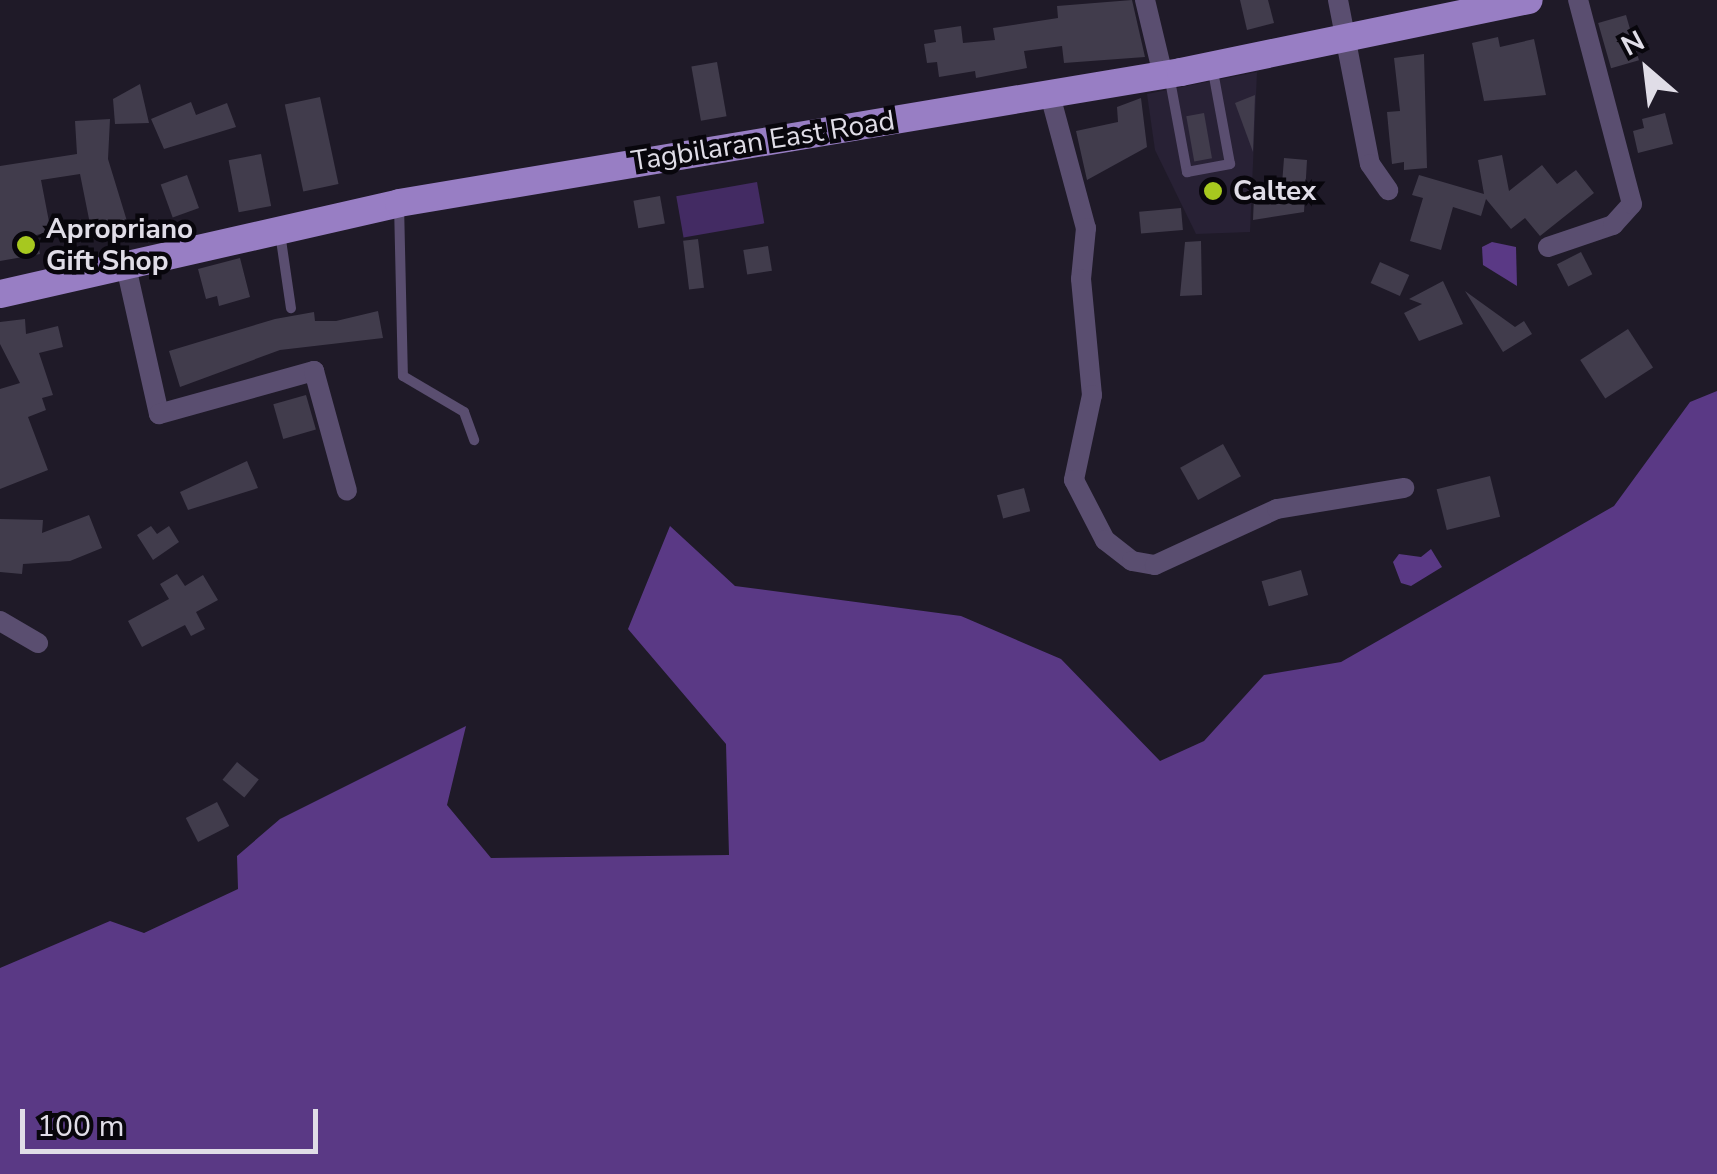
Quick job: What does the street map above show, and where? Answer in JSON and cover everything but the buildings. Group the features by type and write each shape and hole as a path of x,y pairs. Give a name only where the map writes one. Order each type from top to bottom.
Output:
{"main road":[{"name":"Tagbilaran East Road","path":"0,294 125,262 400,202 1050,96 1529,0"}],"street":[{"path":"1146,0 1166,74"},
{"path":"1338,0 1350,38 1370,164 1388,190"},
{"path":"1548,247 1613,225 1632,204 1578,0"},
{"path":"1050,96 1086,228 1081,279 1092,395 1074,480 1104,540 1132,561 1156,566 1277,510 1404,488"},
{"path":"125,262 160,414 314,371 347,492"},
{"path":"0,621 38,643"}],"lane":[{"path":"1166,74 1186,172 1230,164 1212,66"},
{"path":"400,202 403,376 464,412 474,440"},
{"path":"279,227 291,308"}],"shaded area":[{"name":"Caltex","path":"1257,72 1250,232 1196,234 1155,150 1147,94"},
{"path":"757,182 764,223 684,238 676,196"},
{"path":"1492,242 1516,247 1517,286 1483,265 1482,247"},
{"path":"1717,391 1717,1174 0,1174 0,968 110,921 144,933 238,889 237,856 280,819 466,726 447,805 491,858 729,855 726,744 628,629 670,526 735,586 961,616 1061,659 1160,761 1204,741 1264,675 1341,662 1614,506 1690,402"},
{"path":"1431,549 1442,567 1411,586 1401,583 1393,562 1399,554 1421,557"}],"place":[{"name":"Caltex","path":"1213,191"},
{"name":"Apropriano Gift Shop","path":"26,245"}]}
